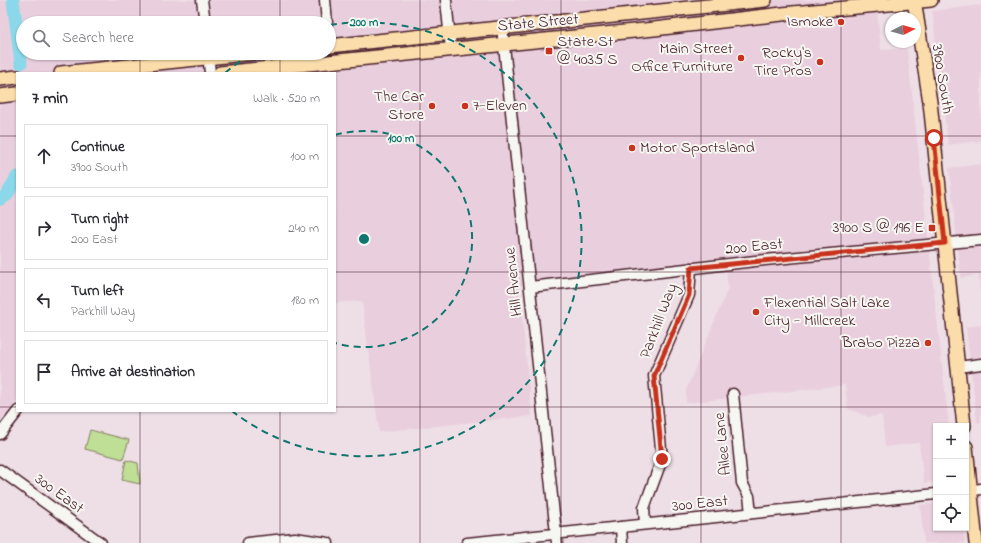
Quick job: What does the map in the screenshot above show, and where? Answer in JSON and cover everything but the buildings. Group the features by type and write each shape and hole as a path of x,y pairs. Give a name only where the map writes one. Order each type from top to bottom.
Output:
{"main road":[{"name":"State Street","path":"336,43 502,28 765,0"},
{"name":"State Street","path":"229,72 654,29 782,14 931,0"},
{"name":"3900 South","path":"914,1 930,102 964,423"},
{"path":"79,72 115,70 177,60"},
{"path":"0,79 16,78"},
{"path":"0,96 16,94"},
{"path":"968,459 976,543"}],"street":[{"path":"202,0 204,16"},
{"path":"325,0 326,16"},
{"path":"446,0 451,49"},
{"name":"Hill Avenue","path":"502,28 557,538"},
{"path":"209,60 210,72"},
{"name":"200 East","path":"530,287 691,268 981,240"},
{"name":"Parkhill Way","path":"645,524 644,508 662,459 654,376 689,295 691,268"},
{"path":"958,367 981,364"},
{"name":"Ailee Lane","path":"733,394 742,484 749,496 750,514"},
{"path":"0,434 17,412"},
{"name":"300 East","path":"0,470 101,543"},
{"name":"300 East","path":"467,543 557,538 645,524 933,494"},
{"path":"621,527 622,543"},
{"path":"248,543 295,538 328,543"}],"shaded area":[{"path":"0,0 876,0 881,50 907,48 949,423 933,423 933,482 924,483 919,443 885,447 882,415 869,417 848,409 845,385 686,403 686,390 728,288 725,262 519,286 532,416 379,432 362,301 336,303 336,72 16,72 16,402 0,422"},
{"path":"981,5 981,141 948,145 932,11"},
{"path":"981,164 980,290 978,275 961,278 949,168"},
{"path":"981,325 981,422 977,423 966,327"},
{"path":"933,503 933,531 964,531 965,543 924,543 920,505"}],"green space":[{"path":"90,430 129,440 123,459 85,449"},
{"path":"126,460 138,463 140,484 122,480"}],"waterway":[{"path":"13,0 16,24"},
{"path":"0,199 7,195 16,179"}],"place":[{"name":"Ismoke","path":"841,22"},
{"name":"State St @ 4035 S","path":"549,51"},
{"name":"Main Street Office Furniture","path":"741,58"},
{"name":"Rocky's Tire Pros","path":"820,62"},
{"name":"The Car Store","path":"432,106"},
{"name":"7-Eleven","path":"465,106"},
{"name":"Motor Sportsland","path":"632,148"},
{"name":"3900 S @ 196 E","path":"932,228"},
{"name":"Flexential Salt Lake City - Millcreek","path":"756,312"},
{"name":"Brabo Pizza","path":"928,343"}],"route":[{"path":"662,459 654,376 689,295 691,268 945,243 934,138"}]}
